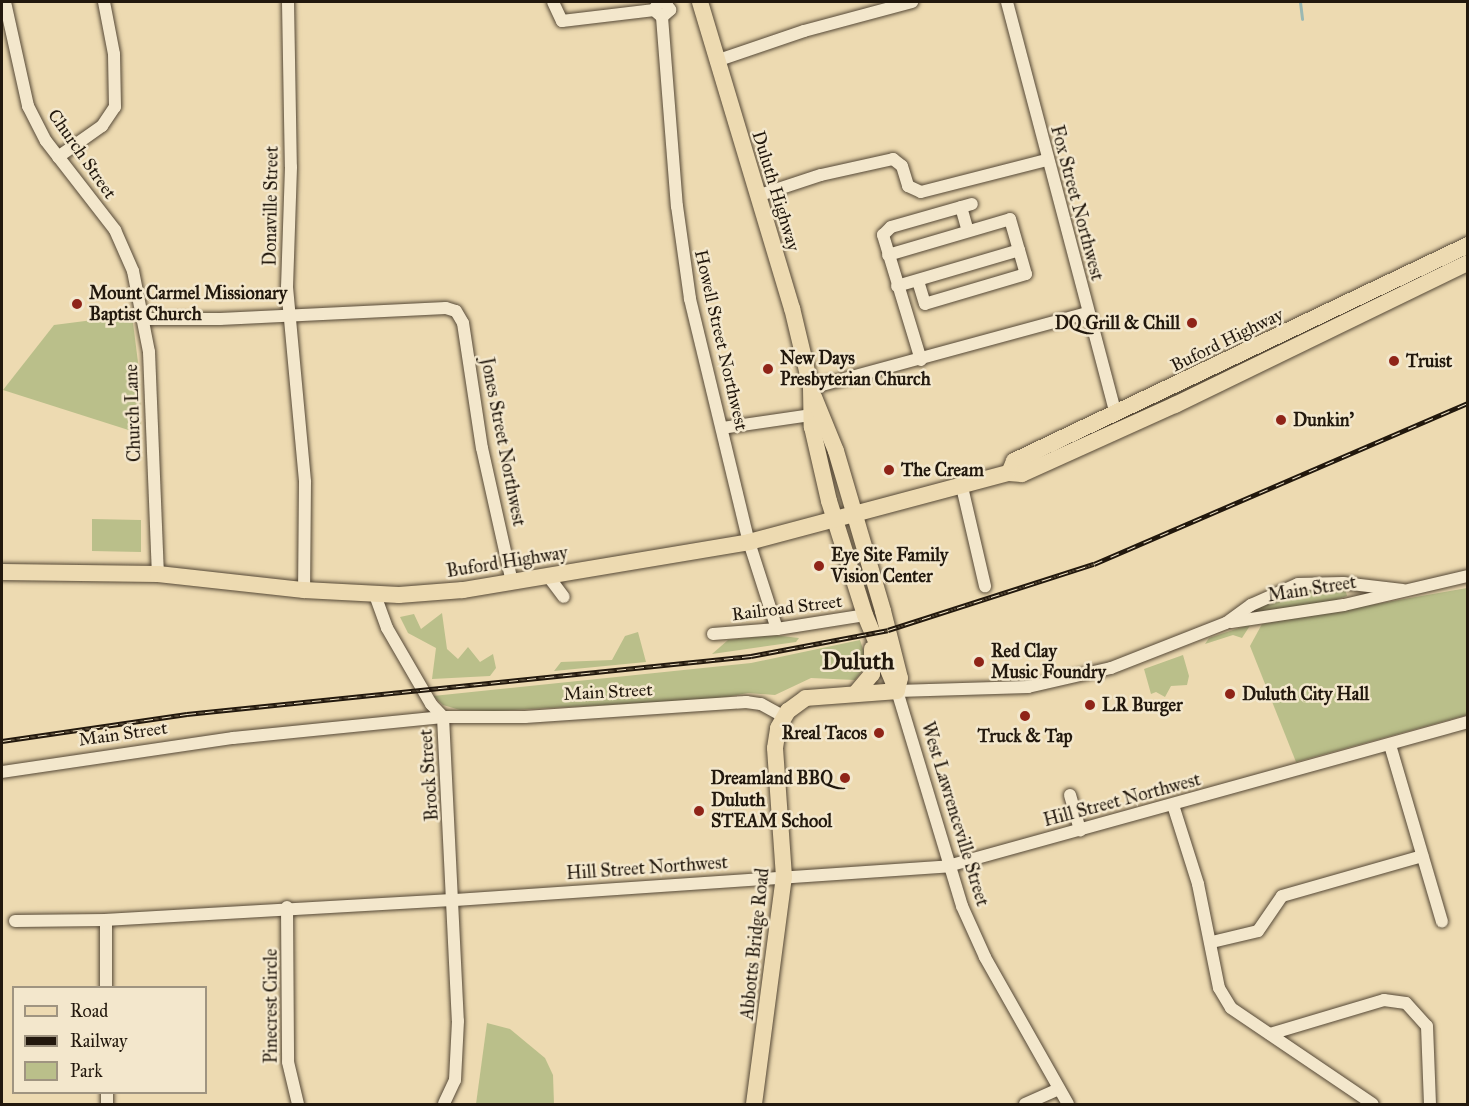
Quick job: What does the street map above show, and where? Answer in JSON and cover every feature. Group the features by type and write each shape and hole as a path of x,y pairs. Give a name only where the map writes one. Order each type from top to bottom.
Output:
{"main road":[{"name":"Duluth Highway","path":"700,2 792,308 812,390 836,451 854,516"},
{"name":"Buford Highway","path":"1009,473 1014,461 1177,386 1467,245"},
{"name":"Buford Highway","path":"2,572 158,574 375,596 463,590 749,542 837,521 1009,473 1022,474 1117,432 1467,263"},
{"path":"1396,298 1398,288 1418,269"},
{"path":"1272,358 1279,347 1312,330 1314,319"},
{"path":"1117,432 1120,422 1164,400 1177,386"},
{"name":"Duluth Highway","path":"812,390 812,415 817,453 837,521"},
{"path":"1051,460 1061,447 1102,431 1116,414"},
{"name":"West Lawrenceville Street","path":"854,516 900,678 897,691"},
{"name":"West Lawrenceville Street","path":"837,521 865,615 897,691"},
{"path":"856,693 874,669 872,634"},
{"path":"783,716 806,698 897,691"},
{"name":"Abbotts Bridge Road","path":"754,1104 784,877 776,748 783,716"}],"street":[{"name":"Church Street","path":"5,2 28,106 58,157 115,230 126,253"},
{"name":"Donaville Street","path":"288,2 290,315 305,482 304,590"},
{"path":"553,2 562,21 618,7 658,10"},
{"name":"Howell Street Northwest","path":"664,2 670,10 658,10 684,267 749,542 777,630"},
{"path":"716,61 866,7 912,2"},
{"name":"Fox Street Northwest","path":"1007,2 1116,414"},
{"path":"58,157 102,126 115,107 114,54 104,4"},
{"path":"757,196 820,175 893,159 902,166 908,186 921,192 1047,160"},
{"path":"921,360 888,255 886,230 967,206 968,231"},
{"path":"888,255 1010,219 1026,274 925,304 918,281"},
{"path":"897,286 1019,250"},
{"name":"Church Lane","path":"126,253 144,319 158,574"},
{"name":"Jones Street Northwest","path":"290,315 446,308 456,311 463,323 482,448 512,582"},
{"path":"812,390 1088,313"},
{"path":"144,319 290,315"},
{"path":"722,428 812,415"},
{"path":"962,487 985,586"},
{"path":"548,576 564,597"},
{"name":"Main Street","path":"1226,623 1355,602 1467,576"},
{"name":"Main Street","path":"1226,623 1251,605 1298,584 1350,584 1403,590"},
{"path":"1350,584 1355,602"},
{"name":"Brock Street","path":"375,596 387,628 430,704 443,717 454,900 458,1061 455,1080 444,1104"},
{"name":"Railroad Street","path":"713,634 777,630 865,615"},
{"path":"897,691 1039,685 1142,659 1226,623"},
{"name":"West Lawrenceville Street","path":"897,691 948,866 985,957 1068,1104"},
{"name":"Main Street","path":"2,772 233,738 443,717 525,717 746,702 761,704 783,716"},
{"name":"Hill Street Northwest","path":"106,920 134,916 287,907 454,900 948,866 1173,806 1467,722"},
{"path":"1390,745 1442,922"},
{"path":"1070,795 1080,831"},
{"path":"1173,806 1198,884 1212,942 1219,988 1231,1008 1373,1104"},
{"path":"1212,942 1258,931 1282,896 1422,856"},
{"name":"Pinecrest Circle","path":"287,907 288,1062 298,1104"},
{"path":"15,921 106,920 106,986"},
{"path":"1270,1034 1384,1000 1406,1003 1427,1026 1430,1104"},
{"path":"1025,1104 1059,1089"}],"green space":[{"path":"132,315 140,378 141,434 3,390 54,325"},
{"path":"92,519 141,520 141,552 92,551"},
{"path":"1297,588 1345,588 1347,596 1328,603 1255,613 1252,610"},
{"path":"1467,588 1467,715 1296,762 1250,646 1262,624"},
{"path":"442,613 447,649 458,659 468,647 480,662 493,654 496,668 490,676 432,679 436,648 408,633 400,617 414,614 421,629"},
{"path":"1251,624 1242,638 1233,635 1205,644 1209,638"},
{"path":"638,632 646,662 554,671 561,662 612,660 625,636"},
{"path":"773,635 799,638 796,642 712,654 728,640"},
{"path":"860,640 868,664 855,680 811,678 775,695 748,693 715,699 494,711 460,710 443,705 433,696 751,663"},
{"path":"1183,655 1189,676 1187,685 1171,686 1165,697 1156,692 1151,694 1144,669"},
{"path":"487,1023 510,1029 545,1058 553,1075 554,1104 476,1104"}],"waterway":[{"path":"1300,2 1302,19"}],"railway":[{"path":"2,741 187,714 751,656 888,630 1094,564 1468,403"}],"place":[{"name":"Mount Carmel Missionary Baptist Church","path":"77,304"},
{"name":"DQ Grill & Chill","path":"1192,323"},
{"name":"Truist","path":"1394,361"},
{"name":"New Days Presbyterian Church","path":"768,369"},
{"name":"Dunkin'","path":"1281,420"},
{"name":"The Cream","path":"889,470"},
{"name":"Eye Site Family Vision Center","path":"819,566"},
{"name":"Red Clay Music Foundry","path":"979,662"},
{"name":"Duluth City Hall","path":"1230,694"},
{"name":"LR Burger","path":"1090,705"},
{"name":"Truck & Tap","path":"1025,716"},
{"name":"Rreal Tacos","path":"879,733"},
{"name":"Dreamland BBQ","path":"845,778"},
{"name":"Duluth STEAM School","path":"699,811"}],"district":[{"name":"Duluth","path":"858,662"}]}
